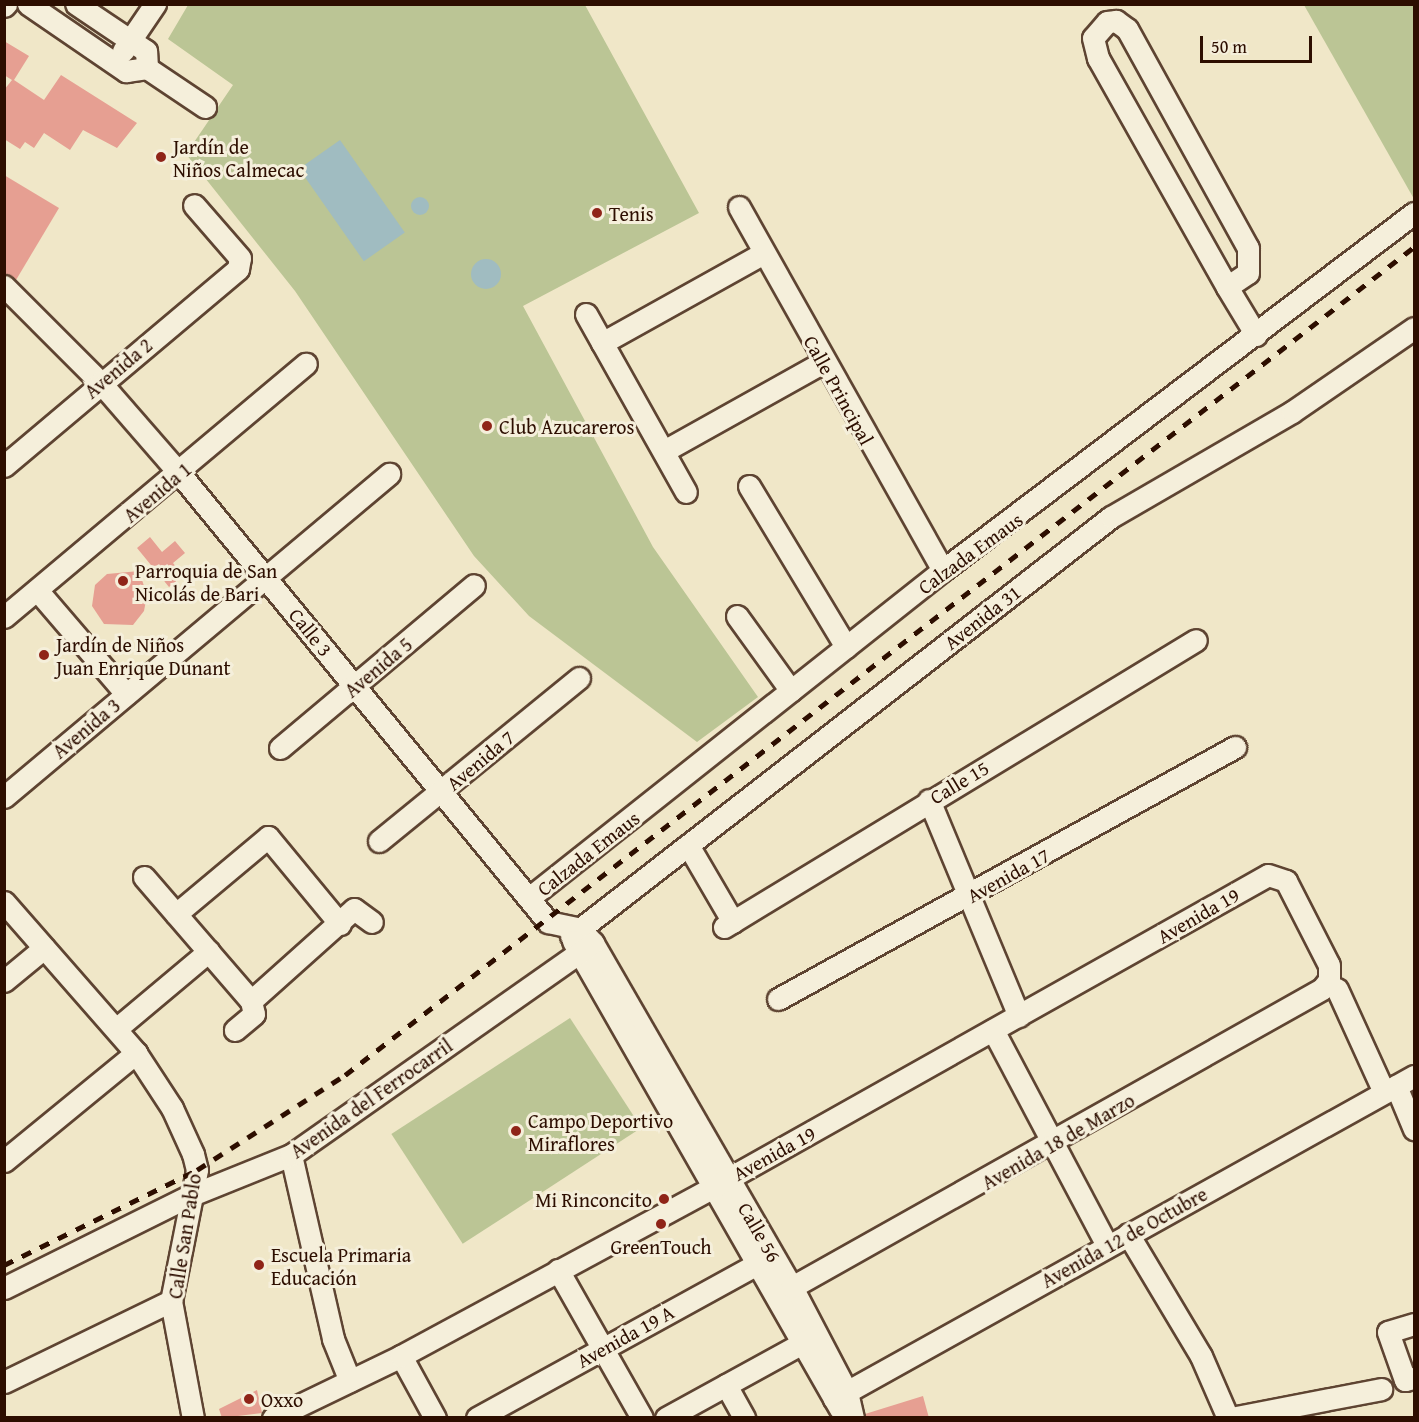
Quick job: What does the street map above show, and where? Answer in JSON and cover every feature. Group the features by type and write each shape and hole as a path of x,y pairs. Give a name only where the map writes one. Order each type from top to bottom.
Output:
{"street":[{"path":"28,4 113,62 135,73 147,68"},
{"path":"76,4 133,40 146,51 147,68"},
{"path":"113,62 133,40 155,4"},
{"path":"1227,286 1248,273 1248,248 1127,29 1116,21 1107,22 1093,38 1098,58 1227,286 1256,335"},
{"path":"147,68 205,107"},
{"name":"Avenida 2","path":"4,465 100,382 233,273 240,258 194,205"},
{"name":"Calle Principal","path":"739,207 823,362 943,570"},
{"name":"Calzada Emaus","path":"530,898 943,570 1414,213"},
{"path":"602,343 764,253"},
{"name":"Calle 3","path":"4,286 100,382 180,474 444,790 548,922 577,937"},
{"path":"586,314 686,492"},
{"name":"Avenida 31","path":"577,937 688,845 1111,517 1292,411 1414,328"},
{"path":"664,452 823,362"},
{"name":"Avenida 1","path":"4,617 180,474 306,364"},
{"name":"Avenida 3","path":"4,797 267,579 388,474"},
{"path":"749,486 846,647"},
{"name":"Avenida 5","path":"280,748 474,585"},
{"path":"37,590 126,694"},
{"path":"737,616 791,691"},
{"name":"Calle 15","path":"688,845 728,925 929,800 1196,640"},
{"name":"Avenida 7","path":"379,841 579,678"},
{"name":"Avenida 17","path":"778,999 970,896 1235,747"},
{"path":"929,800 1019,1016"},
{"path":"177,914 268,837 340,924"},
{"name":"Avenida 19","path":"273,1418 401,1356 722,1182 1268,875 1286,881 1329,965 1329,989"},
{"path":"144,877 251,1001 254,1014 235,1030"},
{"name":"Calle San Pablo","path":"4,902 136,1053 172,1108 193,1154 197,1170 189,1196 171,1301 193,1418"},
{"path":"251,1001 340,924 354,909 372,922"},
{"name":"Avenida del Ferrocarril","path":"4,1288 189,1196 291,1155 577,937"},
{"name":"Calle 56","path":"577,937 722,1182 811,1338 853,1418"},
{"path":"4,981 44,948"},
{"path":"116,1029 209,951"},
{"path":"1329,989 1398,1085 1414,1129"},
{"name":"Avenida 18 de Marzo","path":"792,1287 1329,989"},
{"path":"993,1030 1107,1245"},
{"path":"4,1161 136,1053"},
{"name":"Avenida 12 de Octubre","path":"840,1395 1398,1085"},
{"path":"291,1155 333,1340 350,1381"},
{"path":"1128,1234 1201,1356 1230,1418 1381,1389"},
{"name":"Calle 56","path":"765,1259 792,1287 811,1338"},
{"name":"Avenida 19 A","path":"477,1418 765,1259"},
{"path":"558,1270 642,1418"},
{"path":"4,1382 171,1301"},
{"path":"1414,1324 1388,1332 1405,1380 1414,1378"},
{"path":"666,1418 811,1338"},
{"path":"401,1356 435,1418"},
{"path":"726,1385 744,1418"},
{"name":"Calle 56","path":"840,1395 847,1418"}],"green space":[{"name":"Club Azucareros","path":"188,5 585,5 699,213 523,306 653,547 758,697 697,742 529,616 474,556 295,291 186,154 233,85 168,39"},
{"path":"1304,5 1414,5 1414,199"},
{"name":"Campo Deportivo Miraflores","path":"570,1018 641,1128 463,1244 391,1134"}],"water":[{"path":"340,140 405,233 364,261 299,169"},
{"path":"420,197 426,200 429,206 426,212 420,215 414,212 411,206 414,200"},
{"path":"486,259 497,263 501,274 497,285 486,289 475,285 471,274 475,263"}],"building":[{"path":"4,41 29,56 14,80 44,100 61,75 137,123 117,148 83,130 70,150 44,133 34,148 25,142 20,149 4,139 4,90 12,80 4,75"},
{"path":"4,175 59,208 16,280 4,274"},
{"path":"150,537 162,552 175,541 185,553 173,563 183,576 169,587 137,548"},
{"name":"Parroquia de San Nicolás de Bari","path":"139,571 147,595 144,611 133,625 104,624 92,606 95,585 107,574"},
{"name":"Oxxo","path":"257,1390 262,1413 222,1418 219,1409"},
{"path":"923,1396 929,1418 865,1418 865,1414"}],"railway":[{"path":"4,1265 197,1170 345,1075 1414,247"}],"place":[{"name":"Jardín de Niños Calmecac","path":"161,157"},
{"name":"Tenis","path":"597,213"},
{"name":"Club Azucareros","path":"487,426"},
{"name":"Parroquia de San Nicolás de Bari","path":"123,581"},
{"name":"Jardín de Niños Juan Enrique Dunant","path":"44,655"},
{"name":"Campo Deportivo Miraflores","path":"516,1131"},
{"name":"Mi Rinconcito","path":"664,1199"},
{"name":"GreenTouch","path":"661,1224"},
{"name":"Escuela Primaria Educación","path":"259,1265"},
{"name":"Oxxo","path":"249,1399"}]}
